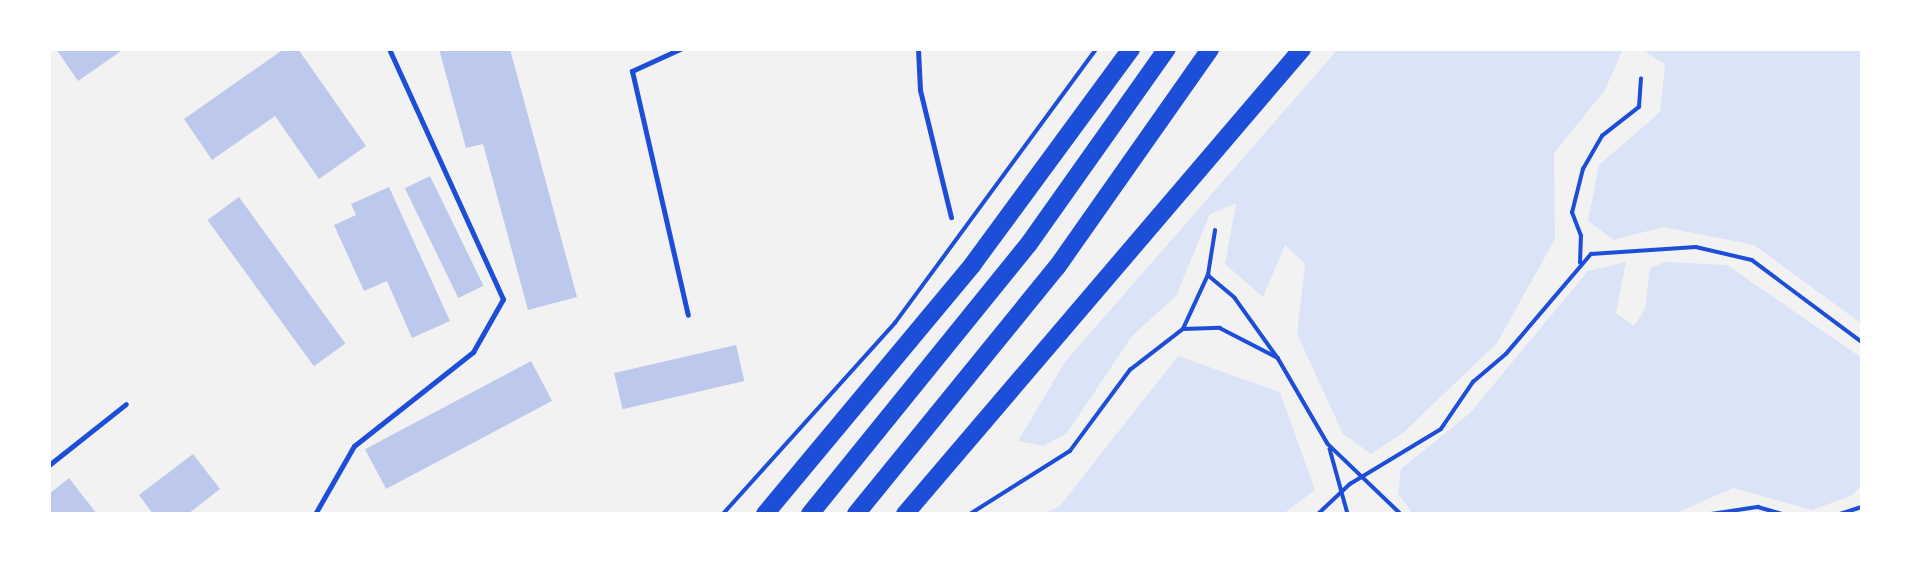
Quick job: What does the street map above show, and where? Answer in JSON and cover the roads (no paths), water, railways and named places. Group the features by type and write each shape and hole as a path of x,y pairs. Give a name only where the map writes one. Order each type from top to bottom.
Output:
{"highway":[{"path":"765,514 973,264 1131,49"},
{"path":"810,514 1028,245 1167,49"},
{"path":"856,514 1057,267 1210,49"},
{"path":"905,514 1302,49"}],"lane":[{"path":"315,514 354,446 472,352 503,299 388,49"},
{"path":"680,49 632,71 688,315"},
{"path":"918,49 919,90 951,217"},
{"path":"49,465 126,404"}]}
